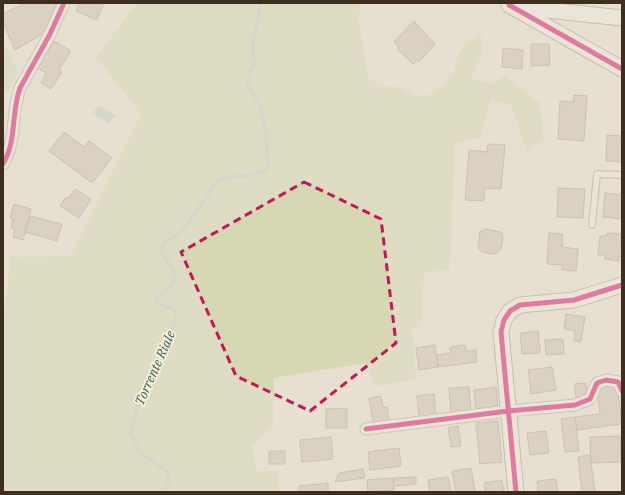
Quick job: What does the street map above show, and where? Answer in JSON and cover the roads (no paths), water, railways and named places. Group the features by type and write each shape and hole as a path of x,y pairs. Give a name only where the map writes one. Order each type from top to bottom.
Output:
{"street":[{"path":"3,164 11,143 17,97 20,88 50,34 64,3"},
{"path":"570,3 622,8"},
{"path":"507,4 552,7 622,18"},
{"path":"507,4 543,25 558,31 622,69"},
{"path":"552,7 551,17 558,31"},
{"path":"581,45 574,32 573,22 583,13"},
{"path":"516,492 501,332 504,320 510,311 520,305 574,300 622,285"},
{"path":"366,429 508,411 575,405 590,399 597,383 606,380 618,382 622,391"}],"lane":[{"path":"592,225 597,174 622,175"}],"waterway":[{"name":"Torrente Riale","path":"164,492 170,483 168,472 138,451 130,433 137,408 150,385 175,324 175,313 172,308 164,307 157,301 156,298 174,282 175,277 171,267 161,252 164,244 182,231 218,181 231,177 256,174 268,169 265,126 260,105 247,82 254,63 253,40 260,3"}]}
